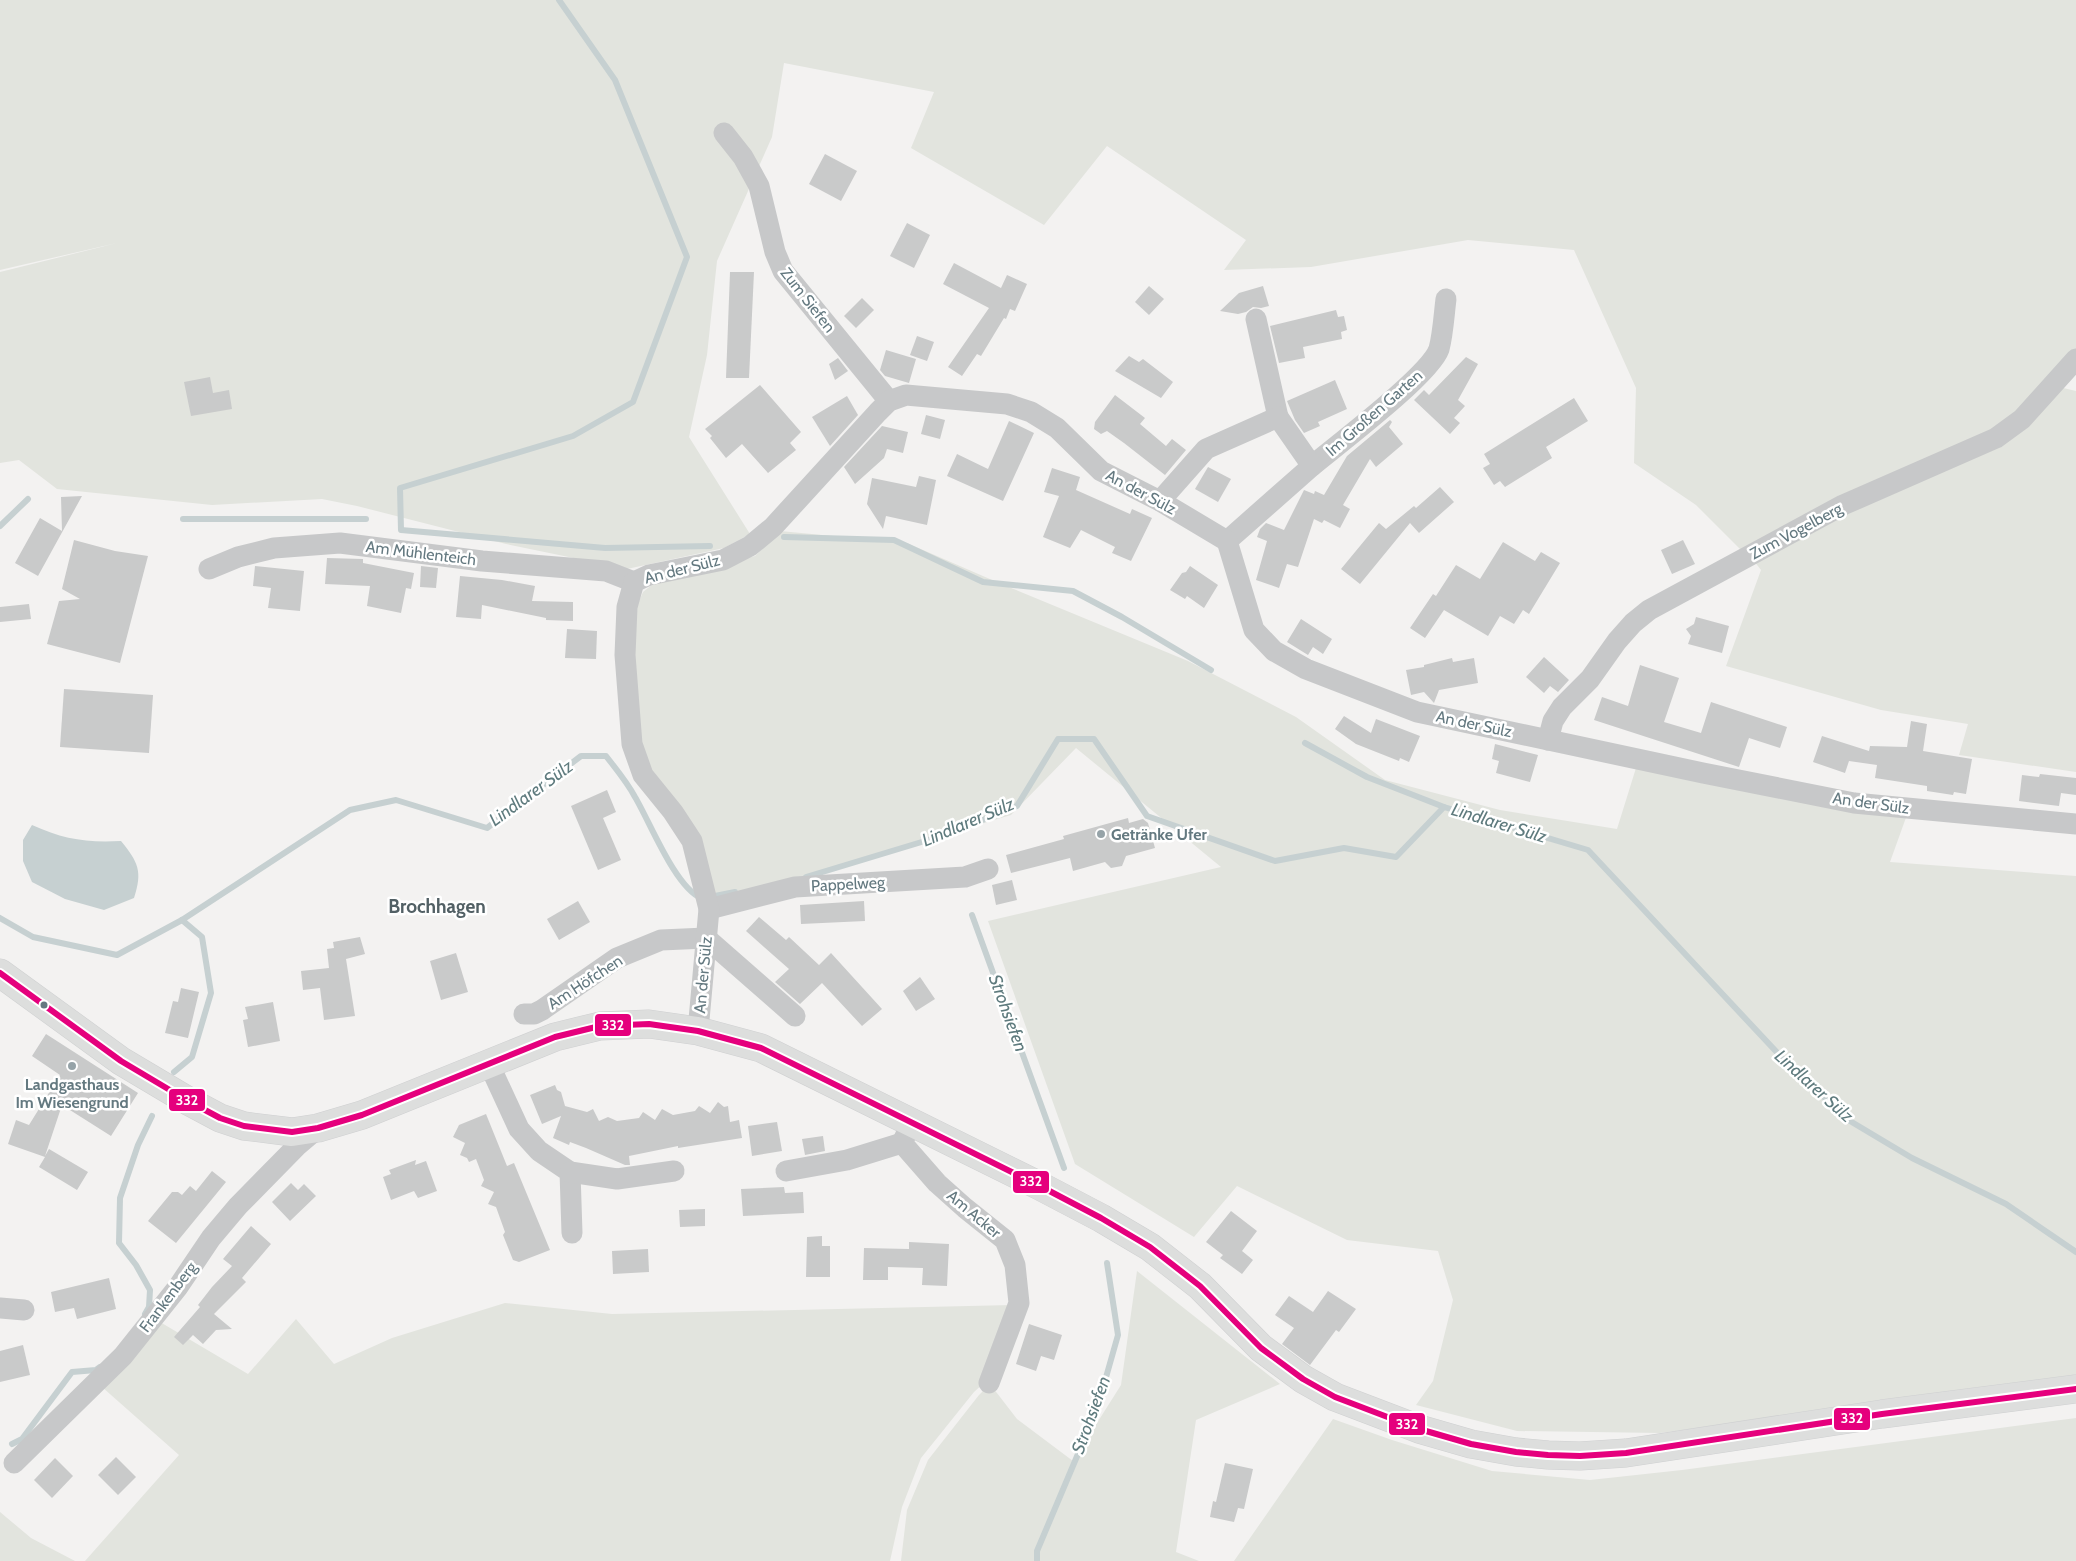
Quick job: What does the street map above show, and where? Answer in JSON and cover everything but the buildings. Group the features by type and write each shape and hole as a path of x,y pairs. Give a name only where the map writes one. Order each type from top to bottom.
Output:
{"main road":[{"path":"0,974 121,1061 220,1118 244,1126 292,1132 318,1128 362,1115 555,1037 600,1026 649,1024 698,1031 761,1048 907,1132 1085,1210 1150,1247 1200,1286 1261,1348 1303,1379 1335,1397 1419,1428 1471,1444 1516,1452 1548,1455 1580,1456 1626,1453 1882,1414 2076,1389"}],"street":[{"name":"Zum Siefen","path":"724,133 743,157 758,186 775,252 783,271 890,401"},
{"name":"Im Großen Garten","path":"1227,541 1407,386 1434,359 1439,349 1446,300"},
{"name":"Im Großen Garten","path":"1256,319 1278,418 1312,466"},
{"name":"Zum Vogelberg","path":"1548,740 1553,722 1562,707 1590,679 1622,635 1649,610 1843,506 1996,438 2022,419 2076,359"},
{"name":"An der Sülz","path":"698,1031 709,909 704,882 692,841 673,812 643,775 632,744 625,655 627,607 634,582 649,575 723,560 750,546 773,527 890,401 906,394 1007,404 1031,412 1057,428 1101,471 1160,501 1227,541 1254,630 1274,651 1306,669 1417,712 1703,773 1854,802 2076,824"},
{"path":"1160,501 1206,449 1278,418"},
{"name":"Am Mühlenteich","path":"209,569 238,557 274,548 340,543 482,561 606,571 634,582"},
{"name":"Pappelweg","path":"709,909 795,887 966,877 988,869"},
{"path":"706,938 795,1016"},
{"name":"Am Höfchen","path":"524,1014 534,1014 542,1010 617,958 661,940 706,938"},
{"path":"489,1064 519,1129 539,1151 570,1172 617,1179 674,1171"},
{"name":"Frankenberg","path":"14,1463 123,1356 178,1287 211,1238 238,1206 298,1145 318,1128"},
{"path":"786,1171 847,1160 907,1132"},
{"name":"Am Acker","path":"907,1132 937,1183 1005,1240 1015,1265 1019,1303 988,1383"},
{"path":"570,1172 572,1233"},
{"path":"0,1308 24,1310"}],"shaded area":[{"path":"0,0 2076,0 2076,352 2018,417 1748,557 1696,505 1634,463 1636,388 1574,250 1468,240 1311,267 1224,270 1246,240 1107,146 1044,225 911,148 934,92 784,63 772,137 717,261 707,355 689,437 750,534 724,548 627,569 506,544 357,506 322,499 212,505 57,489 19,460 0,463 0,272 117,243 0,270"},
{"path":"2059,387 2076,391 2076,772 1959,755 1968,724 1881,710 1726,666 1761,570 1754,561 1846,508 1968,457"},
{"path":"780,531 907,543 1188,661 1296,717 1385,780 1500,810 1617,829 1636,768 1908,812 1890,862 2076,876 2076,1379 1660,1433 1517,1431 1416,1405 1433,1381 1453,1300 1438,1251 1347,1240 1237,1186 1194,1237 1075,1164 988,921 1221,867 1076,748 1011,815 714,903 635,744 630,656 637,606 643,592 658,580 755,556"},
{"path":"32,825 54,834 75,839 121,841 137,867 138,881 134,898 104,910 65,899 32,882 23,861 23,840"},
{"path":"1137,1271 1280,1384 1196,1420 1176,1552 1199,1561 901,1561 907,1510 928,1460 979,1395 990,1384 1017,1419 1073,1461 1121,1385"},
{"path":"505,1303 612,1314 1012,1305 985,1382 974,1392 921,1458 902,1507 890,1561 85,1561 179,1455 102,1387 160,1322 248,1374 296,1319 334,1364 392,1338"},
{"path":"2076,1418 2076,1561 1234,1561 1333,1419 1392,1440 1492,1471 1590,1480 1682,1470"},
{"path":"0,1512 31,1538 75,1561 0,1561"}],"waterway":[{"path":"559,0 615,80 687,257 633,402 573,436 400,488 401,530 605,548 710,546"},
{"path":"0,526 28,499"},
{"path":"183,519 366,519"},
{"path":"784,537 894,540 983,582 1073,591 1122,617 1211,670"},
{"name":"Lindlarer Sülz","path":"806,877 948,834 1017,806 1058,739 1094,739 1147,816 1275,861 1344,848 1396,857 1444,807 1588,850 1784,1060 1850,1121 1912,1158 2006,1204 2076,1252"},
{"path":"1305,743 1367,777 1444,807"},
{"name":"Lindlarer Sülz","path":"0,918 33,937 117,955 182,920 350,810 396,800 487,828 581,756 606,756 632,791 673,868 691,892 701,898"},
{"name":"Lindlarer Sülz","path":"710,897 735,892"},
{"name":"Strohsiefen","path":"972,915 1064,1168"},
{"path":"174,1072 192,1057 211,993 202,937 182,920"},
{"path":"145,1314 149,1307 150,1290 136,1265 119,1243 120,1198 138,1145 152,1116"},
{"name":"Strohsiefen","path":"1037,1561 1037,1551 1097,1409 1118,1335 1107,1263"},
{"path":"12,1444 22,1439 72,1372 96,1370 100,1367"}],"transit line":[{"name":"332","path":"0,973 121,1061 190,1102 220,1118 244,1126 292,1132 318,1128 362,1115 555,1037 600,1026 649,1024 698,1031 761,1048 1038,1185 1101,1218 1150,1247 1200,1286 1261,1348 1303,1379 1335,1397 1419,1429 1471,1444 1516,1452 1548,1455 1580,1456 1626,1453 1882,1414 2076,1389"}],"place":[{"name":"Getränke Ufer","path":"1101,834"},
{"name":"Landgasthaus Im Wiesengrund","path":"72,1066"}],"district":[{"name":"Brochhagen","path":"437,906"}]}
